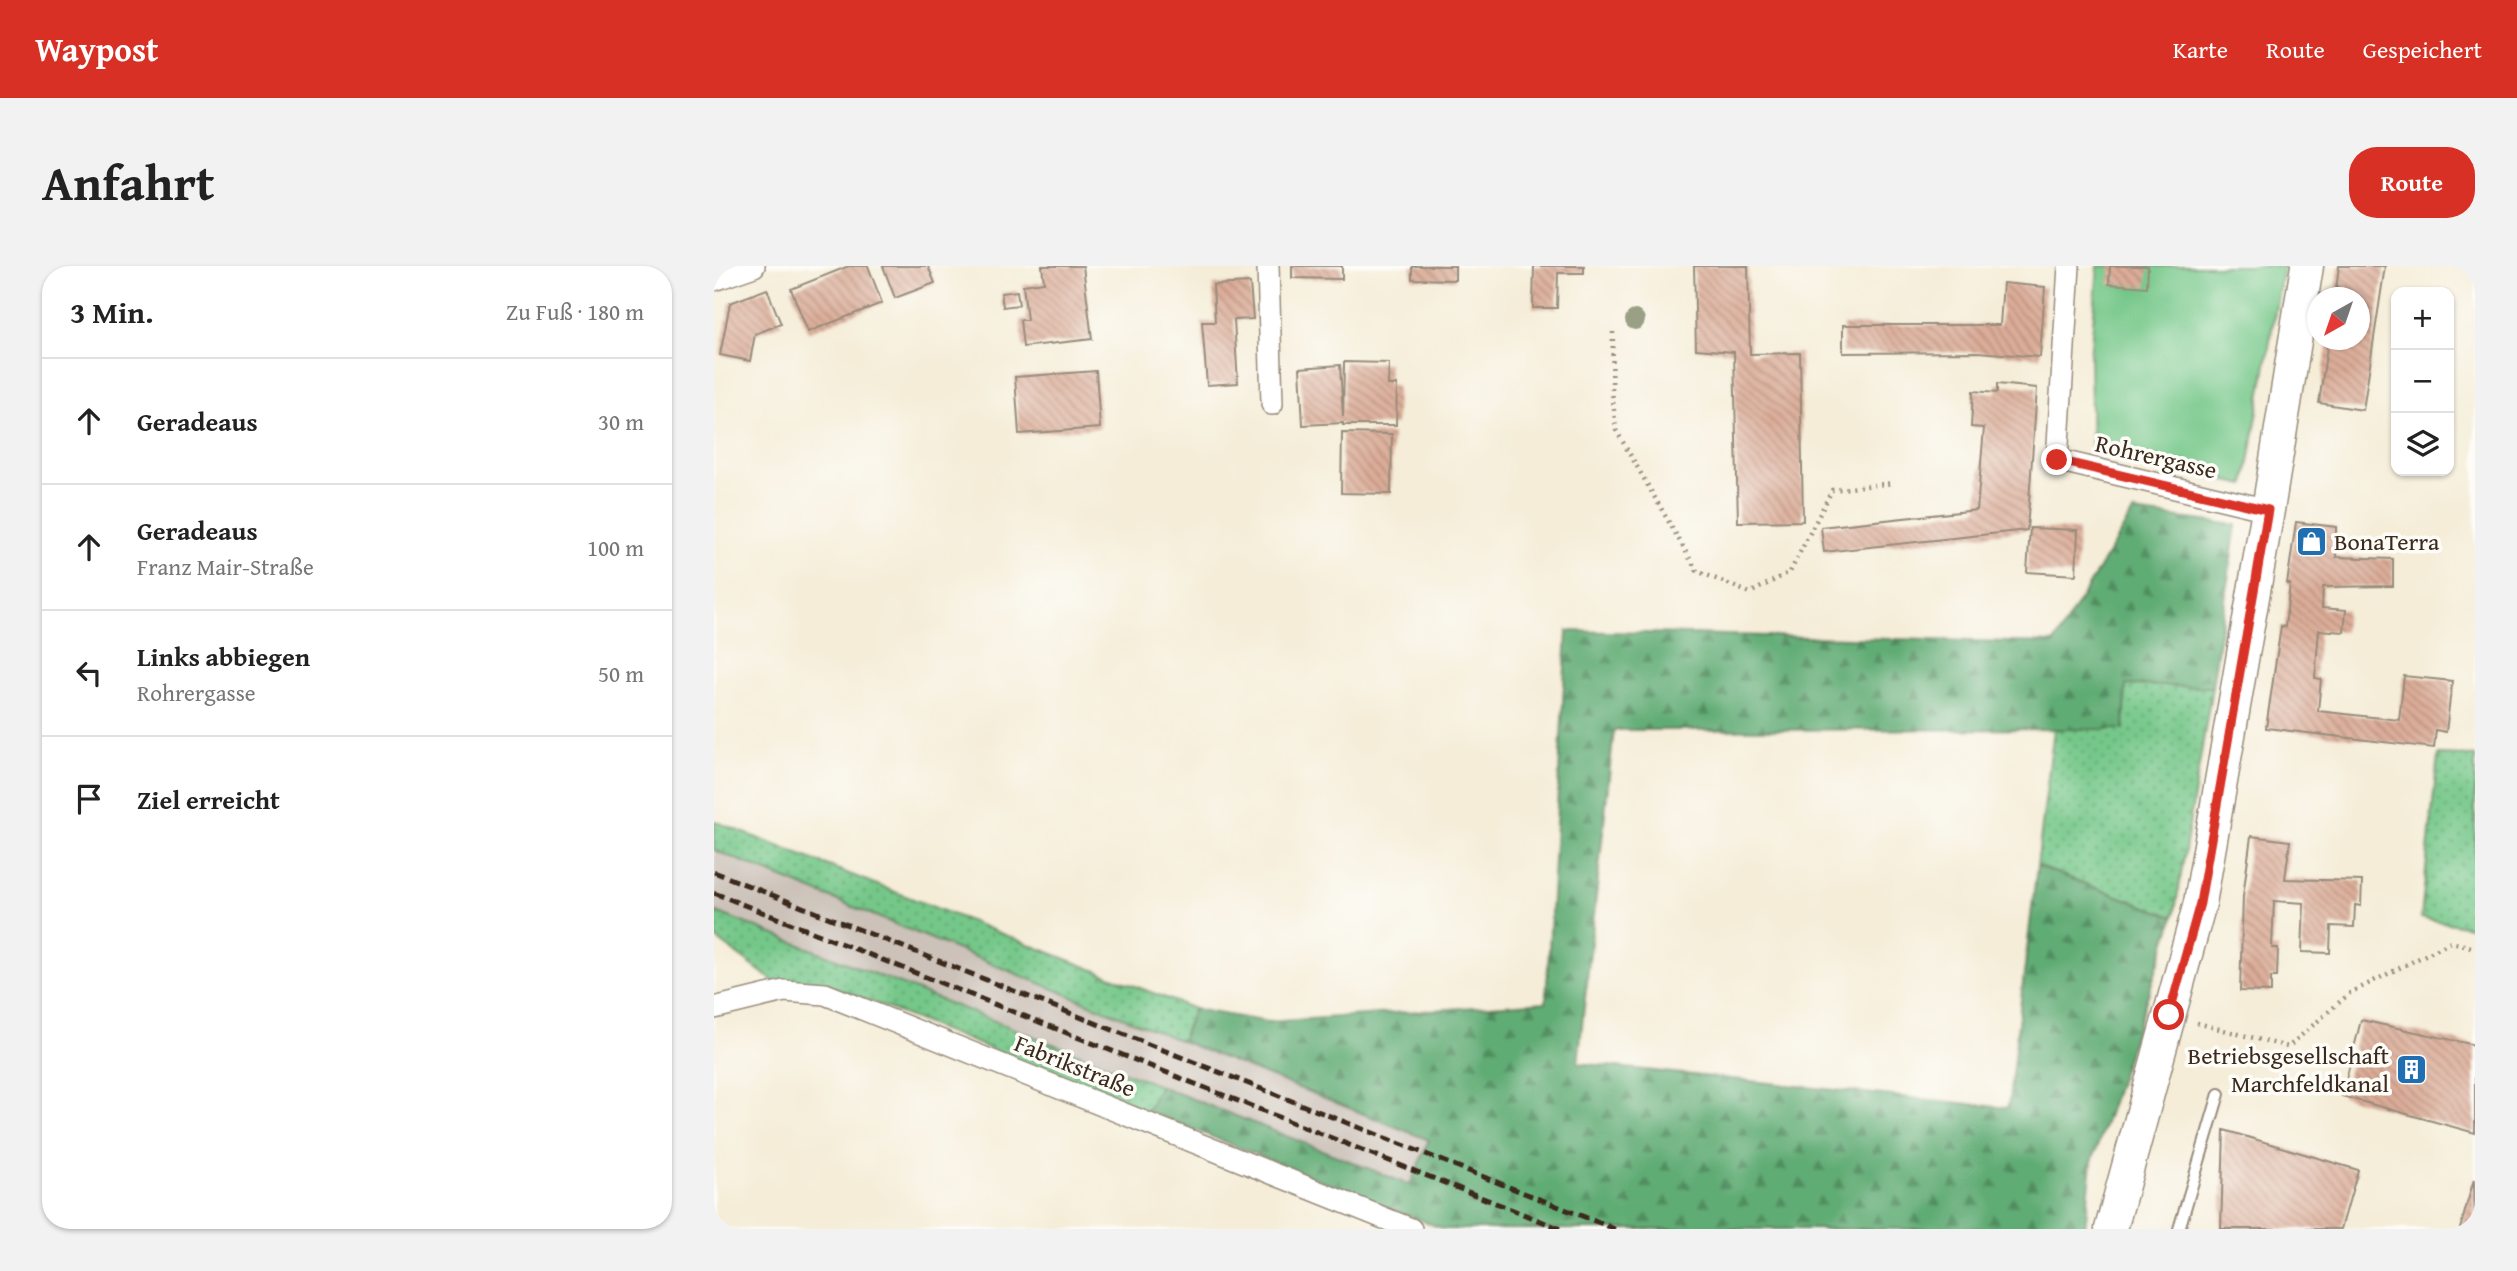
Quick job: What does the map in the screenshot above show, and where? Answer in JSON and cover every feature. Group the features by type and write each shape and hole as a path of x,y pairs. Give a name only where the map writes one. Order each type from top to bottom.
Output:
{"main road":[{"path":"2111,1229 2200,903 2307,266"}],"street":[{"path":"714,280 754,266"},
{"path":"1268,266 1272,404"},
{"name":"Rohrergasse","path":"2069,266 2057,460 2268,510"},
{"name":"Fabrikstraße","path":"714,1008 784,991 825,994 1411,1229"}],"lane":[{"path":"2179,1229 2219,1094"}],"path":[{"path":"1613,332 1612,391 1616,430 1697,571 1750,593 1790,572 1832,490 1893,483"},
{"path":"2169,1015 2288,1047 2350,993 2451,942 2475,947"}],"shaded area":[{"path":"714,850 1429,1140 1410,1185 714,911"}],"green space":[{"path":"2098,266 2283,266 2245,485 2092,451 2090,357"},
{"path":"2133,512 2236,525 2212,687 2126,685 2124,729 1614,730 1578,1063 2008,1108 2037,866 2174,917 2092,1162 2085,1229 1443,1229 1147,1111 1160,1086 1410,1185 1429,1140 1181,1041 1194,1009 1268,1022 1546,1002 1567,631 2054,643"},
{"path":"2125,684 2212,687 2174,917 2037,866 2054,729 2124,729"},
{"path":"2438,755 2475,756 2475,928 2421,918"},
{"path":"714,821 1194,1009 1181,1041 714,850"},
{"path":"714,911 1160,1086 1147,1111 829,985 780,986 714,937"}],"building":[{"path":"849,266 868,266 882,303 808,332 791,289"},
{"path":"883,266 928,266 935,283 895,298"},
{"path":"1042,266 1083,266 1092,339 1023,347 1020,320 1027,320 1023,285 1044,282"},
{"path":"1292,266 1342,266 1342,279 1292,278"},
{"path":"1412,266 1455,266 1455,280 1412,279"},
{"path":"1534,266 1584,266 1584,273 1558,273 1557,308 1533,308"},
{"path":"1694,266 1748,266 1750,354 1800,353 1803,521 1738,522 1734,352 1696,349"},
{"path":"2110,266 2148,266 2147,287 2109,284"},
{"path":"2339,266 2385,266 2363,410 2319,403 2327,350 2370,350 2370,287 2336,287"},
{"path":"1250,283 1253,319 1234,320 1238,383 1207,385 1202,322 1215,322 1213,285"},
{"path":"2003,283 2045,287 2040,357 1978,352 1843,353 1843,325 2000,325"},
{"path":"767,289 781,324 755,334 750,361 720,355 730,303"},
{"path":"1017,291 1019,305 1003,307 1001,293"},
{"path":"1344,362 1389,363 1388,385 1397,385 1396,425 1303,425 1300,368 1340,365 1343,417"},
{"path":"1096,371 1100,428 1019,434 1015,377"},
{"path":"1997,384 2037,388 2027,530 1824,552 1821,527 1977,510 1984,428 1971,427 1973,391 1997,393"},
{"path":"1342,433 1392,434 1391,494 1341,493"},
{"path":"2296,522 2336,527 2336,557 2393,559 2393,586 2323,587 2322,608 2346,610 2344,632 2319,630 2315,678 2321,679 2318,711 2399,720 2404,676 2452,681 2446,732 2436,730 2434,748 2266,728 2281,626 2285,627 2290,584 2287,584"},
{"path":"2030,528 2078,530 2076,575 2027,572"},
{"path":"2251,836 2290,841 2285,879 2362,881 2361,906 2355,905 2354,927 2331,926 2330,953 2302,952 2304,903 2274,901 2272,948 2278,948 2277,977 2271,977 2271,992 2240,991 2243,896"},
{"name":"Betriebsgesellschaft Marchfeldkanal","path":"2361,1020 2475,1045 2475,1133 2342,1096"},
{"path":"2224,1130 2358,1170 2341,1229 2221,1229"},
{"path":"2474,1179 2475,1229 2460,1229"}],"railway":[{"path":"714,872 1615,1229"},
{"path":"714,893 1561,1229"}],"place":[{"name":"BonaTerra","path":"2311,542"},
{"name":"Betriebsgesellschaft Marchfeldkanal","path":"2412,1070"}],"route":[{"path":"2057,460 2268,510 2200,903 2169,1015"}]}
